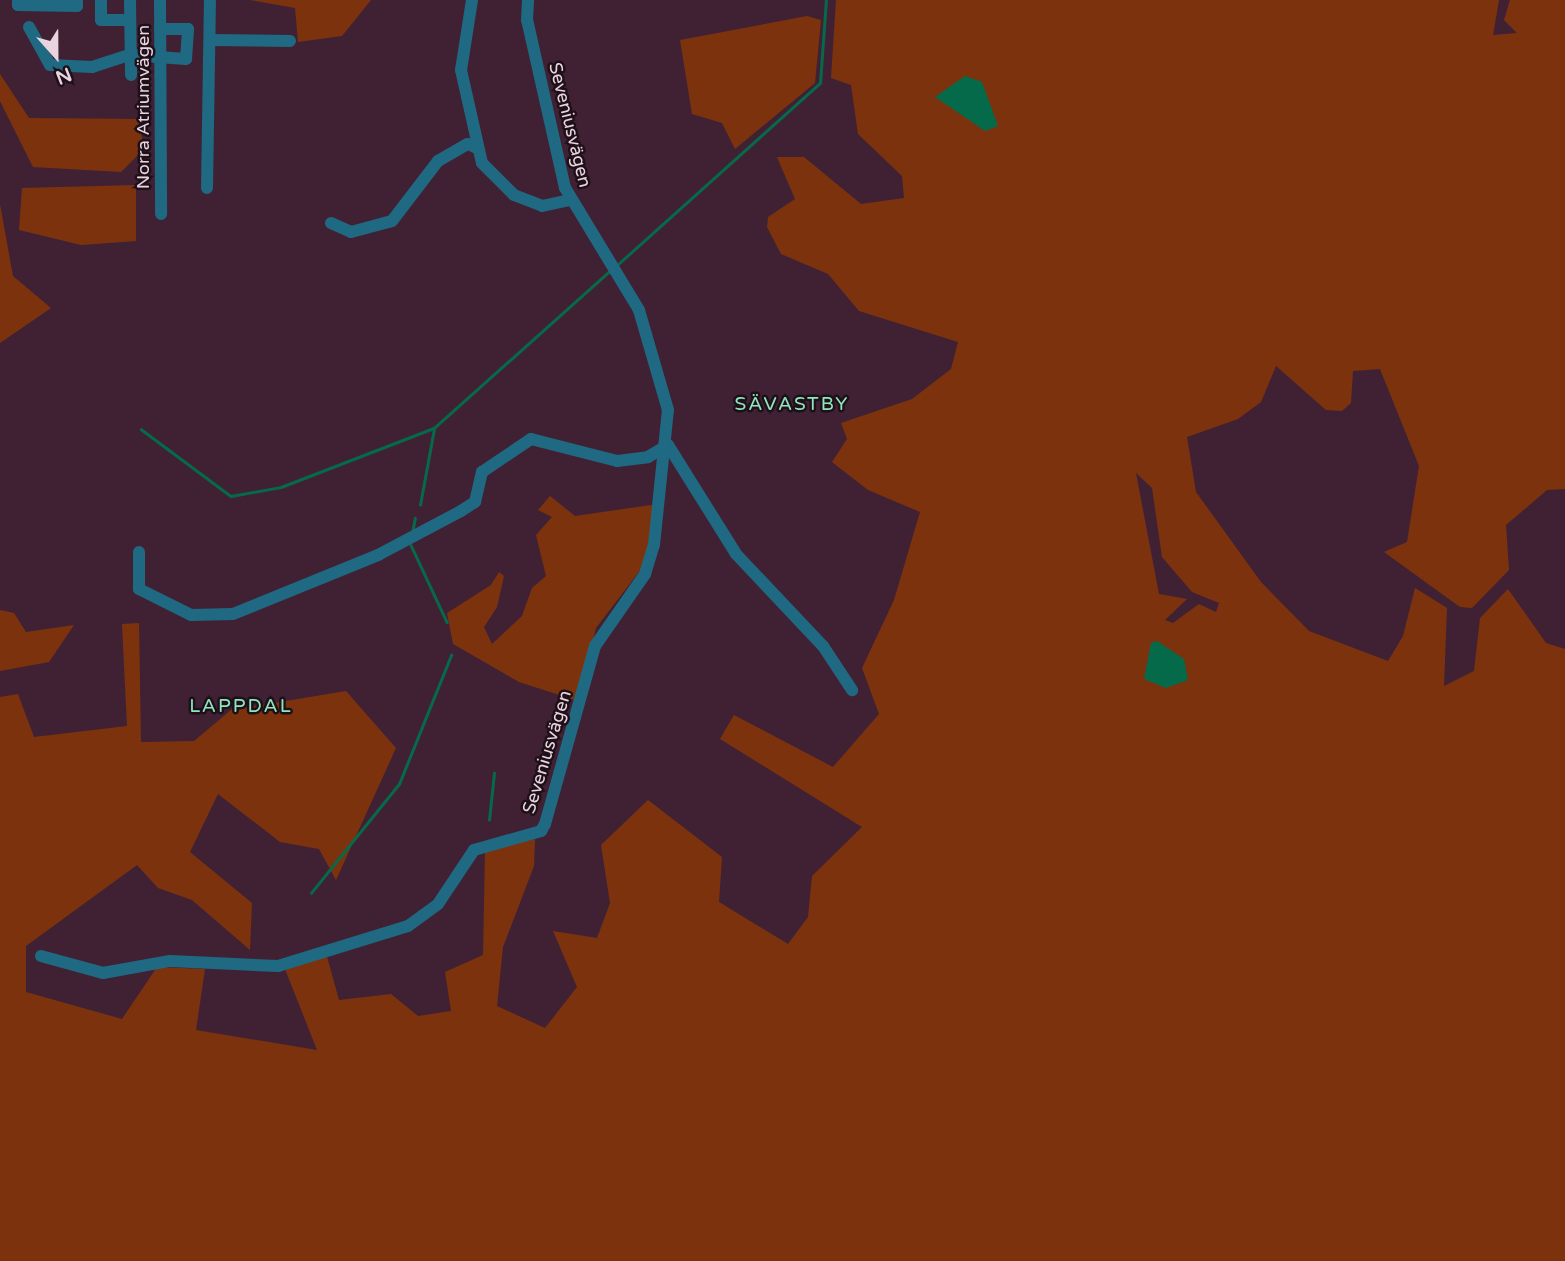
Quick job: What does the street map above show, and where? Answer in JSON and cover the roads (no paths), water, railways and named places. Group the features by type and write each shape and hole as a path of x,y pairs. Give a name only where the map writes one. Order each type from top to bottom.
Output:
{"street":[{"path":"18,0 18,5 77,6 77,0"},
{"path":"101,0 101,20 130,20"},
{"path":"130,0 131,75"},
{"name":"Norra Atriumvägen","path":"160,0 161,214"},
{"path":"207,188 210,0"},
{"path":"472,0 461,70 475,147 489,176 514,195 542,206 570,200"},
{"name":"Seveniusvägen","path":"41,957 103,973 170,961 278,966 408,926 438,904 474,850 541,831 595,646 645,574 668,445 659,366 639,310 607,267 570,200 527,20 528,0"},
{"path":"29,27 50,65 92,66 130,55 160,59 209,59"},
{"path":"160,29 186,29 210,35 290,41"},
{"path":"186,29 186,59"},
{"path":"331,223 351,232 392,221 438,161 468,144 475,147"},
{"path":"139,552 139,589 191,615 233,614 379,555 461,511 475,502 482,472 531,439 617,461 648,457 668,445"},
{"name":"Seveniusvägen","path":"668,445 736,554 823,646 852,690"}],"waterway":[{"path":"616,266 820,83 826,0"},
{"path":"141,429 231,496 281,487 434,428 611,270"},
{"path":"420,505 434,429"},
{"path":"412,533 415,518"},
{"path":"411,545 447,622"},
{"path":"311,893 399,784 451,655"},
{"path":"489,820 494,773"}],"district":[{"name":"SÄVASTBY","path":"792,405"},
{"name":"LAPPDAL","path":"241,707"}]}
